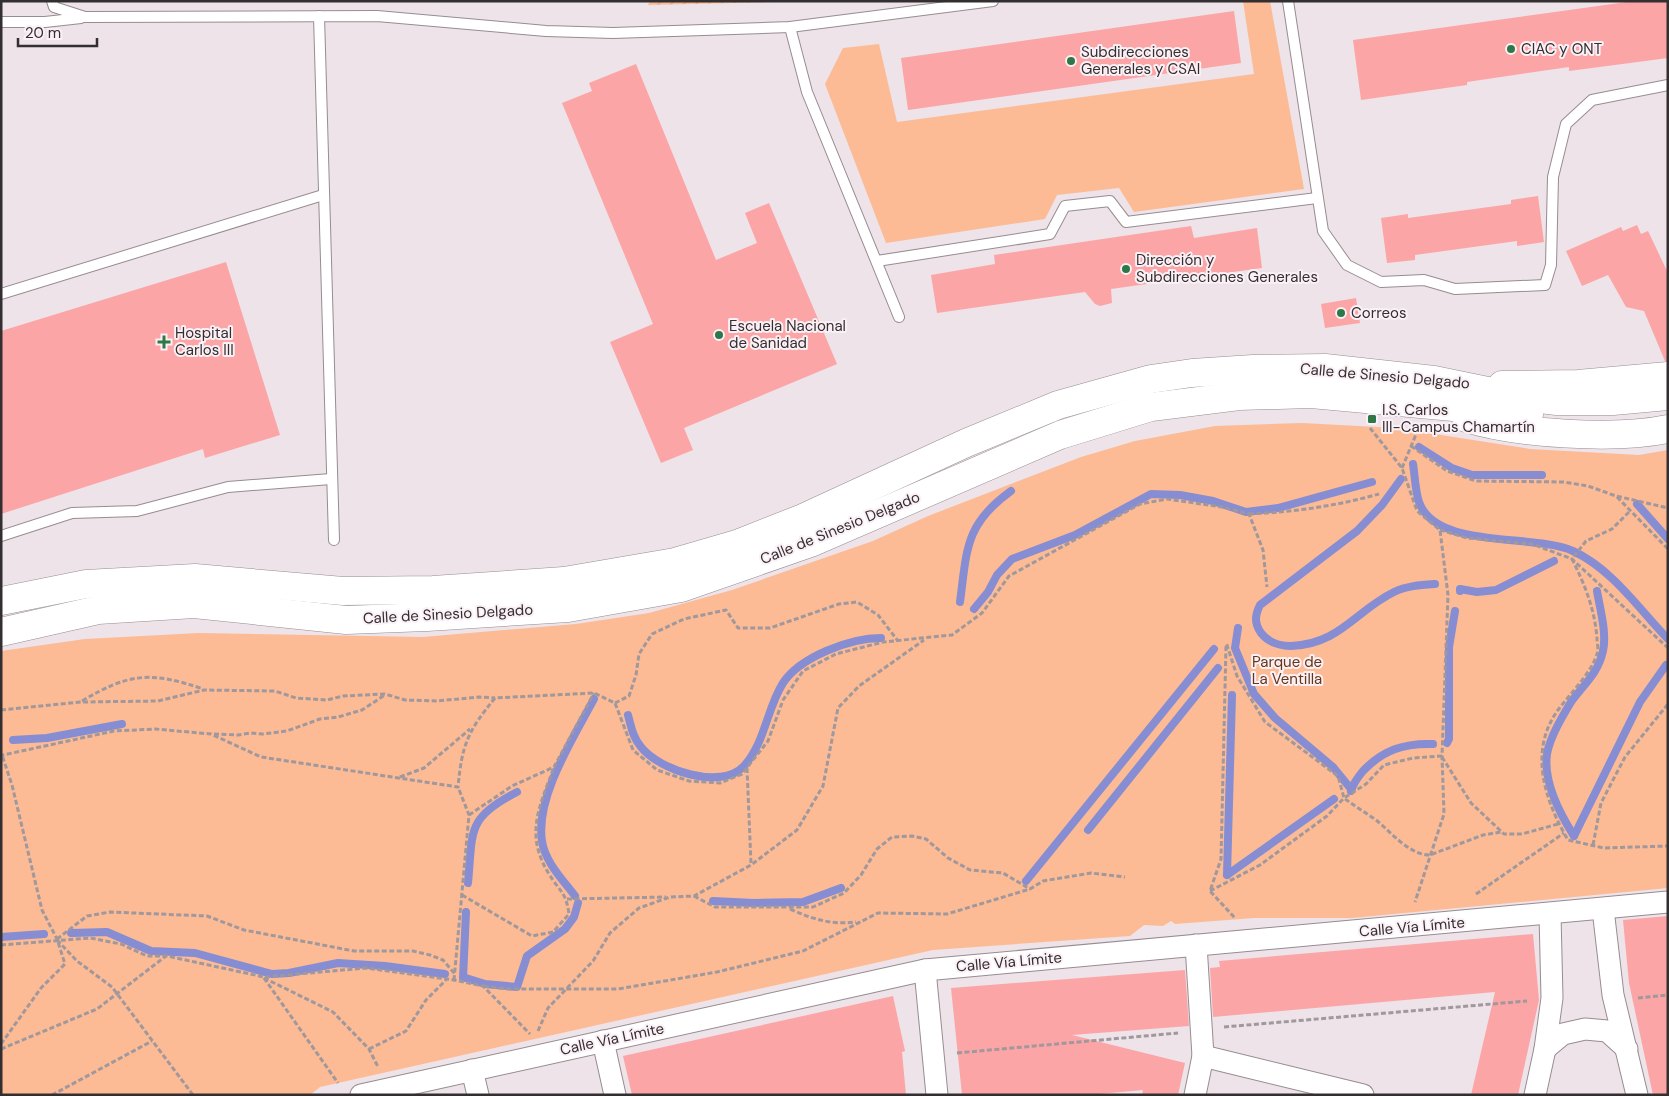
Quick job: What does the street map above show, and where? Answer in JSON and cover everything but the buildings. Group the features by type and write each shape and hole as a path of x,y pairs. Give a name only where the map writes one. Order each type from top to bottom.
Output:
{"main road":[{"name":"Calle de Sinesio Delgado","path":"1,601 86,584 195,578 343,592 434,590 564,581 675,562 737,544 803,518 966,443 1058,405 1151,379 1253,369 1325,368 1508,386 1578,384 1668,376"},
{"path":"1434,380 1507,394 1557,400 1613,401 1668,396"},
{"name":"Calle de Sinesio Delgado","path":"1,632 98,610 194,604 346,620 568,608 681,588 813,542 1060,435 1151,407 1239,396 1311,394 1425,415 1542,432 1604,434 1668,429"},
{"path":"1425,415 1605,419 1668,412"}],"street":[{"name":"Calle Vía Límite","path":"361,1095 382,1086 472,1070 925,970 1668,902"},
{"path":"1604,909 1613,995 1637,1095"},
{"path":"1535,1095 1545,1049 1552,998 1550,914"},
{"path":"1195,1095 1203,1056 1196,946"},
{"path":"925,970 937,1095"},
{"path":"1545,1049 1563,1034 1585,1029 1607,1031 1627,1049"},
{"path":"603,1041 615,1095"},
{"path":"1203,1056 1363,1095"},
{"path":"472,1070 478,1095"}],"lane":[{"path":"52,1 54,7 85,17"},
{"path":"1,22 45,22 85,17 377,16 546,31 613,33 790,27 958,3 992,1"},
{"path":"1288,1 1323,231 1348,265 1381,282 1424,280 1455,290 1545,285 1551,265 1553,177 1566,124 1592,100 1668,85"},
{"path":"318,16 334,540"},
{"path":"790,27 807,92 899,317"},
{"path":"1,294 323,196"},
{"path":"877,261 1050,234 1065,206 1110,200 1126,222 1317,198"},
{"path":"1,536 72,513 137,511 228,487 331,479"}],"path":[{"path":"1402,468 1425,415"},
{"path":"1367,425 1402,468 1417,511 1440,530 1467,538 1532,544 1572,559 1668,648"},
{"path":"1411,446 1447,471 1476,481 1564,482 1588,486 1616,496 1668,508"},
{"path":"1,710 81,702 158,702 204,690 275,692 296,698 327,700 343,696 386,694 405,700 437,701 479,697 494,698 594,693 615,703 633,750 657,770 690,782 720,783 742,774 768,741 783,700 804,671 836,654 883,642 952,635 982,613 1008,576 1140,504 1167,499 1222,507 1249,514 1296,512 1340,505 1379,494"},
{"path":"1616,496 1629,512 1668,549"},
{"path":"1572,559 1586,541 1612,529 1629,512"},
{"path":"1249,514 1263,550 1267,587"},
{"path":"1414,903 1444,814 1442,756 1448,595 1440,530"},
{"path":"1572,559 1595,616 1598,654 1577,688 1556,712 1545,737 1541,756 1543,780 1558,824 1568,840 1604,848 1668,846"},
{"path":"615,703 630,696 636,676 639,654 652,634 684,619 726,610 738,628 770,628 839,604 857,602 878,614 898,641"},
{"path":"567,899 694,896 752,865 797,830 823,786 838,708 859,686 926,639"},
{"path":"1210,891 1221,859 1226,642 1237,676 1265,722 1338,776 1344,798 1375,819 1409,848 1424,855 1430,855 1483,835 1501,832"},
{"path":"81,702 110,684 150,676 179,681 204,690"},
{"path":"462,895 532,936 553,932 569,914 567,899 540,858 535,835 536,816 554,767 594,693"},
{"path":"1,1044 41,988 65,964 57,939 42,910 2,756 114,731 155,729 238,735 251,732 264,734 287,731 320,719 362,710 386,694"},
{"path":"399,778 424,768 471,728 494,698"},
{"path":"1593,845 1601,803 1617,772 1625,757 1668,704"},
{"path":"454,980 469,815 458,786 461,757 471,728"},
{"path":"211,734 261,756 458,786"},
{"path":"1210,891 1260,865 1328,816 1344,798 1366,784 1384,765 1413,758 1442,756"},
{"path":"1442,756 1472,803 1504,834 1522,834 1558,824"},
{"path":"469,815 512,786 554,767"},
{"path":"747,767 752,865"},
{"path":"1474,895 1564,833"},
{"path":"694,896 715,907 789,909 813,907 844,893 861,875 877,849 892,837 902,836 926,839 948,858 970,870 1003,873 1030,890"},
{"path":"264,977 366,968 507,989 568,987 618,989 717,972 803,951 878,913 947,914 1030,890 1043,881 1091,873 1125,877"},
{"path":"1210,891 1237,921"},
{"path":"483,986 535,1039 548,1008 593,961 610,933 639,908 670,897"},
{"path":"789,909 818,921 838,924 858,922"},
{"path":"57,939 87,916 110,912 207,916 244,930 354,951 413,951 443,960 455,974"},
{"path":"1,945 57,939 90,938 121,944 147,956 167,956 264,977 333,1012 369,1049 382,1086"},
{"path":"57,939 77,961 116,992 193,1095"},
{"path":"1,1048 98,1008 116,992 167,956"},
{"path":"264,977 338,1083"},
{"path":"369,1049 406,1031 426,1000 446,979"},
{"path":"1636,998 1668,995"},
{"path":"1214,1028 1552,998"},
{"path":"934,1055 1185,1032"},
{"path":"52,1095 152,1041"}],"green space":[{"path":"650,1 771,1 771,2 648,5"},
{"path":"1243,1 1270,1 1304,189 1134,212 1119,188 1057,195 1045,219 886,243 825,84 843,48 879,44 897,122 1254,74"},
{"name":"Parque de La Ventilla","path":"1302,423 1396,428 1530,449 1639,455 1668,450 1668,888 1352,918 1254,918 1175,924 1171,921 1163,926 1144,925 1130,936 933,950 320,1087 310,1095 1,1095 1,651 85,639 199,633 423,637 576,624 649,613 732,590 873,541 928,516 1081,457 1135,441 1215,426"}],"waterway":[{"path":"1419,447 1452,468 1472,475 1542,475"},
{"path":"1413,464 1419,502 1429,517 1445,527 1465,534 1534,542 1573,551 1600,568 1613,579 1668,639"},
{"path":"1401,479 1382,505 1357,531 1260,605 1256,616 1257,626 1261,633 1274,643 1291,646 1308,644 1335,633 1368,608 1394,592 1419,585 1435,584"},
{"path":"974,609 988,592 997,575 1012,559 1075,535 1151,494 1180,495 1213,501 1246,512 1278,508 1372,482"},
{"path":"960,602 967,552 976,527 996,503 1011,491"},
{"path":"1637,504 1668,539"},
{"path":"1460,591 1460,589 1477,592 1496,590 1554,561"},
{"path":"1574,836 1558,808 1550,786 1546,765 1547,754 1564,714 1594,673 1601,659 1604,637 1597,591"},
{"path":"1447,743 1449,739 1449,647 1455,611"},
{"path":"1238,628 1235,648 1254,694 1275,718 1333,767 1351,789"},
{"path":"628,715 638,743 661,763 675,770 691,774 721,777 734,773 744,766 751,757 757,747 773,703 783,683 801,665 813,657 841,645 855,641 881,638"},
{"path":"1026,881 1214,649"},
{"path":"1574,836 1640,702 1666,665"},
{"path":"1088,830 1218,668"},
{"path":"1227,875 1232,695"},
{"path":"575,896 547,856 542,841 541,824 544,806 558,768 594,699"},
{"path":"13,740 47,738 122,724"},
{"path":"1351,791 1363,771 1386,753 1413,745 1433,744"},
{"path":"468,883 472,838 475,828 480,819 489,810 500,801 517,792"},
{"path":"1227,875 1334,799"},
{"path":"713,901 754,903 803,902 841,888"},
{"path":"466,978 485,984 517,987 527,956 565,929 574,917 578,903"},
{"path":"463,978 466,912"},
{"path":"71,933 107,932 151,951 195,953 272,974 289,973 338,963 385,966 445,974"},
{"path":"1,937 44,934"}],"place":[{"name":"CIAC y ONT","path":"1511,49"},
{"name":"Subdirecciones Generales y CSAI","path":"1071,61"},
{"name":"Dirección y Subdirecciones Generales","path":"1126,269"},
{"name":"Correos","path":"1341,313"},
{"name":"Escuela Nacional de Sanidad","path":"719,335"},
{"name":"Hospital Carlos III","path":"164,342"},
{"name":"I.S. Carlos III-Campus Chamartín","path":"1372,419"}]}
